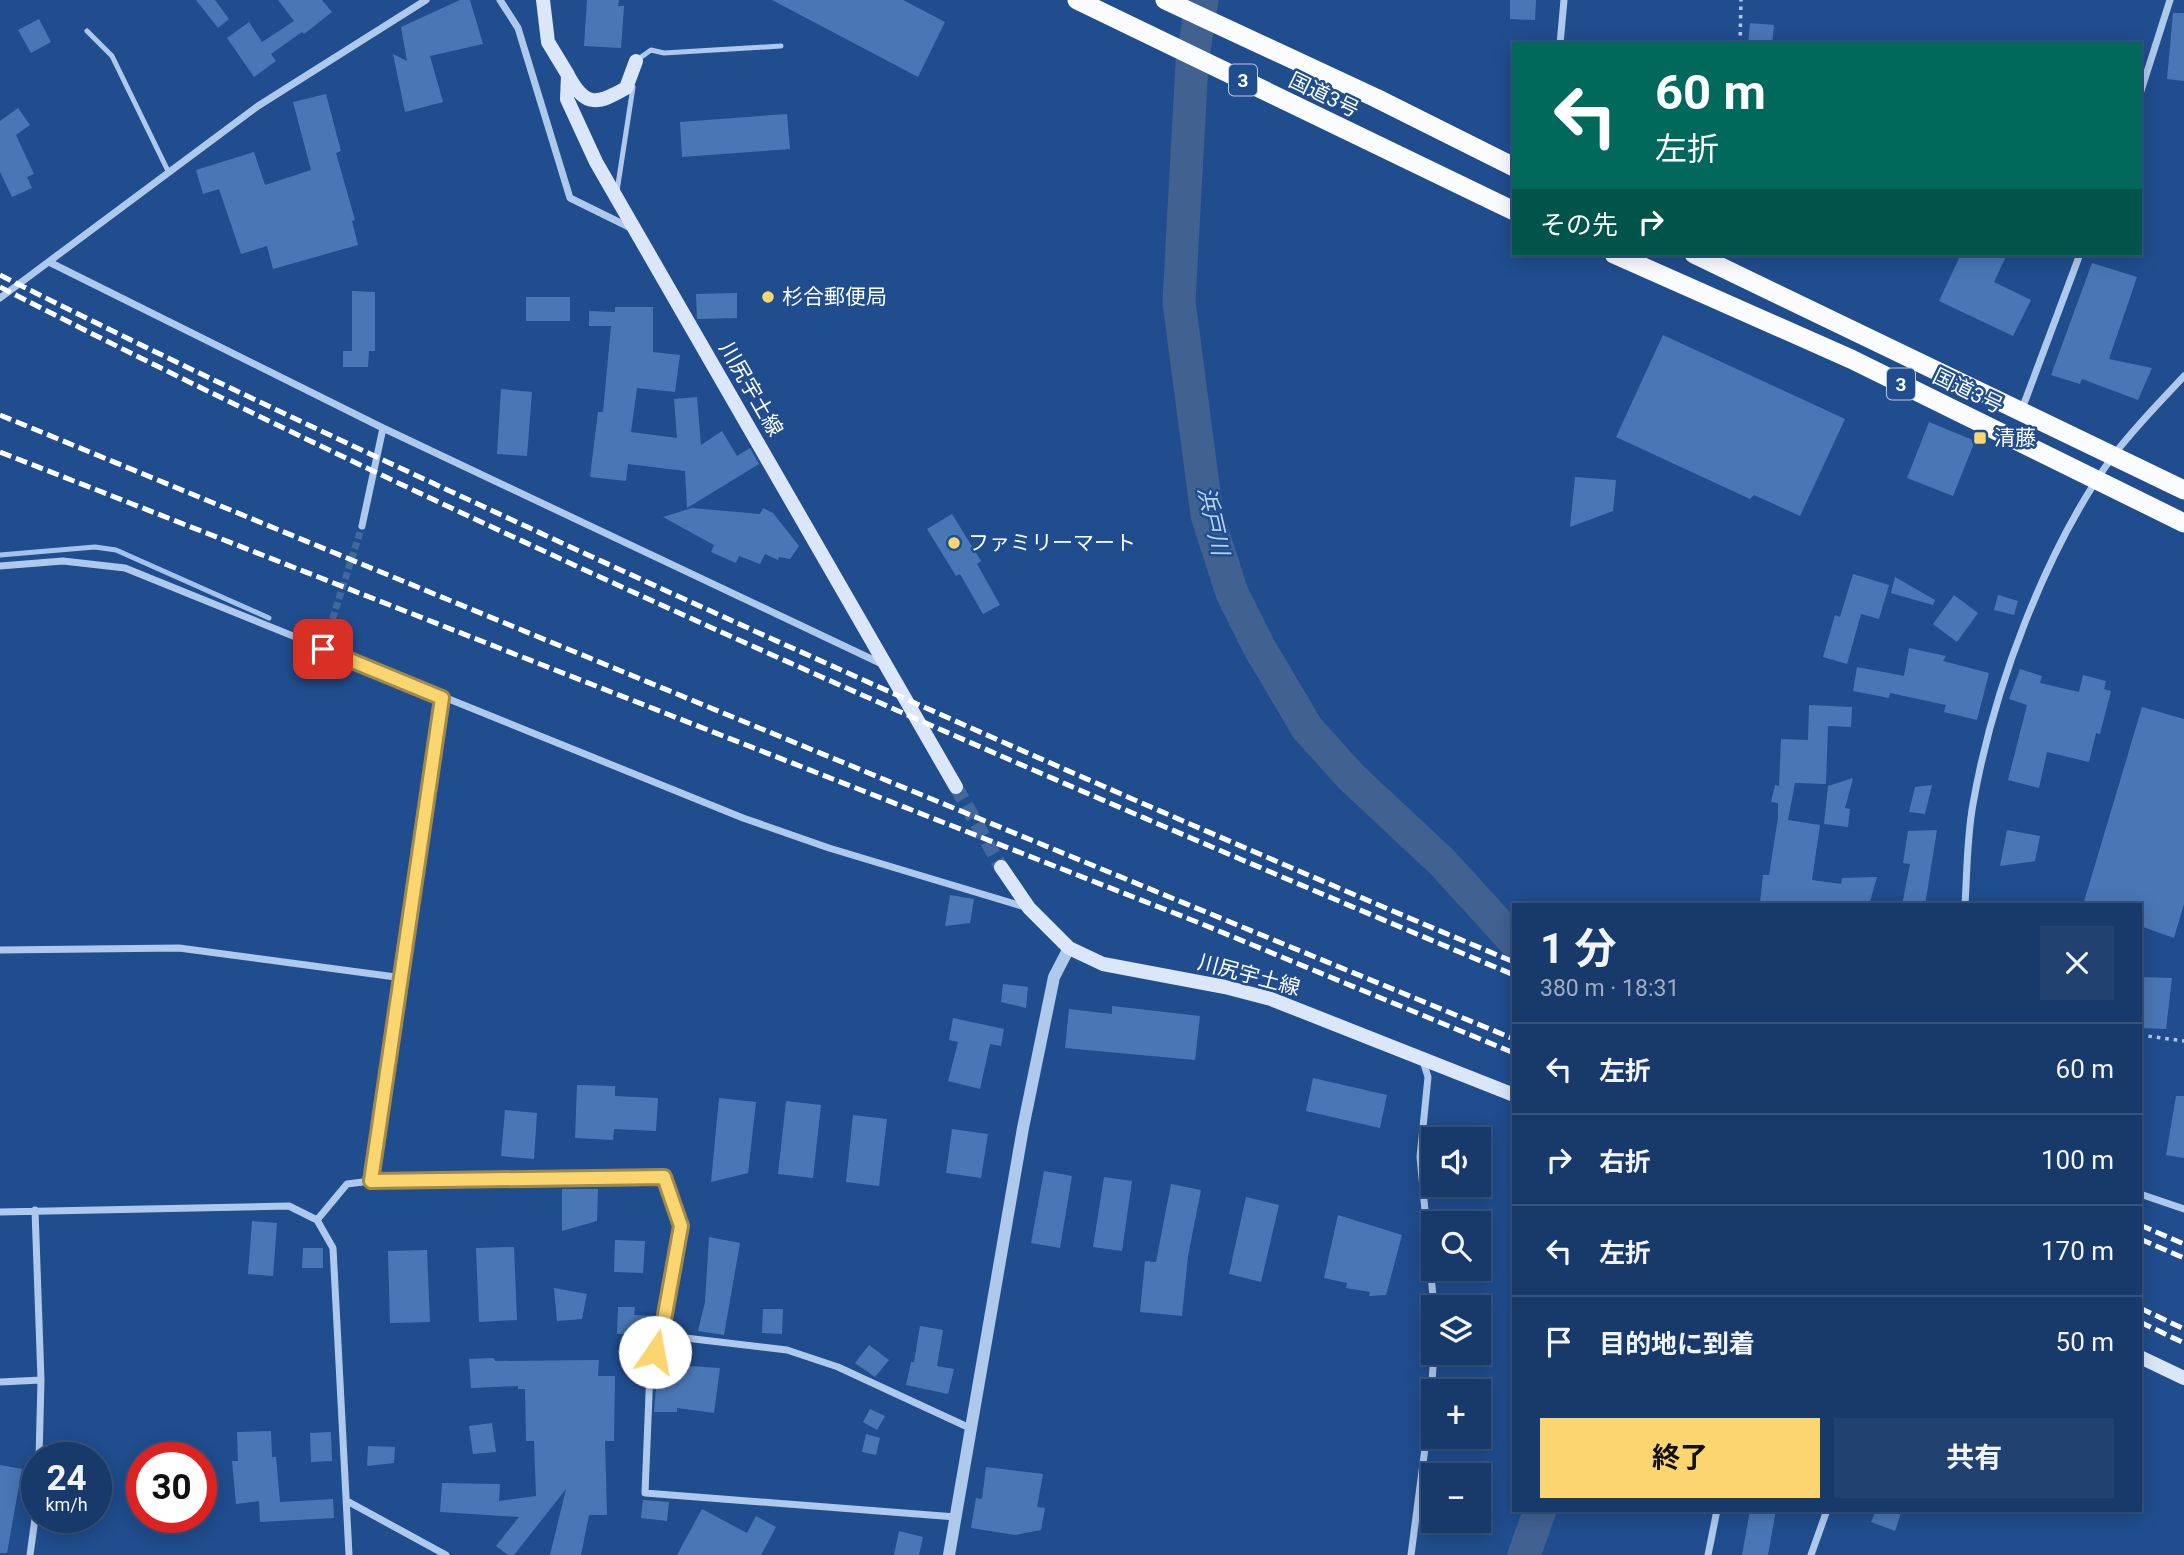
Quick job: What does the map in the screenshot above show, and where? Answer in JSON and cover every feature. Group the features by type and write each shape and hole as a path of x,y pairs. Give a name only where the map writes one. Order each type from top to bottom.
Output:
{"highway":[{"name":"国道3号","path":"1077,0 1512,210"},
{"name":"国道3号","path":"1165,0 1376,98 1512,166"},
{"name":"国道3号","path":"1619,256 1851,359 2184,523"},
{"name":"国道3号","path":"1698,256 2022,409 2184,490"}],"main road":[{"name":"川尻宇土線","path":"543,0 548,42 568,75 567,99 616,198 956,787"},
{"path":"568,75 579,94 587,99 604,101 626,88 636,61"},
{"name":"川尻宇土線","path":"1001,867 1029,908 1069,948 1103,964 1225,986 1271,999 1512,1094"},
{"path":"2142,1358 2184,1378"}],"street":[{"path":"0,298 51,263 258,106 425,0"},
{"path":"500,0 518,28 570,198 634,229"},
{"path":"1560,42 1564,0"},
{"path":"2142,88 2170,0"},
{"path":"2022,409 2079,256"},
{"path":"51,263 383,428 886,666"},
{"path":"1965,903 1972,806 1998,696 2038,594 2113,456 2184,376"},
{"path":"362,526 383,428"},
{"path":"0,566 63,561 125,568 743,818 829,848 1029,908"},
{"path":"371,1181 403,978 442,698"},
{"path":"0,950 178,948 403,978"},
{"path":"949,1555 1046,1012 1054,977 1069,948"},
{"path":"1422,1057 1428,1077 1420,1157 1433,1295"},
{"path":"317,1220 347,1184 371,1181 664,1177 681,1226 660,1335 650,1370 645,1493 957,1517"},
{"path":"2142,1195 2184,1209"},
{"path":"0,1212 289,1206 317,1220 332,1248 349,1555"},
{"path":"35,1210 41,1380 39,1442"},
{"path":"660,1335 787,1350 838,1367 972,1429"},
{"path":"1411,1555 1433,1365"},
{"path":"0,1382 41,1380"},
{"path":"347,1501 446,1555"},
{"path":"1708,1555 1717,1512"},
{"path":"1811,1555 1826,1512"},
{"path":"30,1555 33,1533"}],"lane":[{"path":"87,32 112,56 169,173"},
{"path":"616,198 636,61 651,50 664,53 781,46"}],"path":[{"path":"1740,42 1741,0"},
{"path":"2142,1035 2184,1041"}],"building":[{"path":"196,0 215,0 229,19 218,28"},
{"path":"278,0 322,0 332,12 304,34 302,32 271,54 276,61 254,77 227,38 249,22 262,42 294,21"},
{"path":"460,0 470,0 483,44 430,56 443,102 405,112 393,54 407,61 401,27"},
{"path":"587,0 619,0 618,6 624,6 621,48 584,46"},
{"path":"772,0 903,0 945,22 918,77"},
{"path":"1510,0 1536,0 1535,20 1510,19"},
{"path":"2173,13 2184,13 2184,81 2167,79"},
{"path":"39,19 51,42 31,53 18,30"},
{"path":"1750,23 1774,25 1772,42 1748,42"},
{"path":"326,94 341,151 336,153 355,220 352,221 358,245 273,269 267,246 241,254 219,189 203,194 196,170 254,152 265,185 311,170 293,102"},
{"path":"18,108 30,125 16,135 34,174 27,177 32,188 12,197 0,172 0,121"},
{"path":"787,114 790,149 682,157 680,122"},
{"path":"1960,256 2006,256 1994,282 2031,300 2013,336 1939,301"},
{"path":"2092,263 2137,277 2109,359 2152,368 2138,400 2082,379 2080,384 2051,375"},
{"path":"352,291 375,292 375,351 369,351 368,367 343,367 343,351 352,351"},
{"path":"737,293 737,318 697,319 696,294"},
{"path":"526,297 570,297 570,321 526,321"},
{"path":"615,307 653,307 653,352 680,355 675,392 637,388 631,432 677,438 674,399 697,397 701,445 722,431 737,456 750,448 759,464 687,508 685,471 628,464 626,481 590,477 598,412 603,412 611,326 589,326 589,311 615,312"},
{"path":"1663,335 1845,419 1800,516 1754,495 1750,499 1616,437"},
{"path":"501,389 532,392 527,456 497,454"},
{"path":"1929,422 1975,441 1953,496 1907,478"},
{"path":"1575,477 1616,480 1613,511 1570,527"},
{"path":"692,508 760,514 763,508 773,513 799,546 790,559 779,557 778,560 765,554 760,564 739,556 736,563 711,552 714,545 663,517"},
{"path":"952,514 981,561 977,564 1000,605 983,614 960,574 956,576 927,529"},
{"path":"1853,574 1889,585 1879,619 1861,614 1847,664 1823,657 1835,615 1840,617"},
{"path":"1895,577 1935,600 1933,605 1891,593"},
{"path":"1954,595 1978,613 1957,642 1933,624"},
{"path":"1998,595 2018,601 2014,615 1994,610"},
{"path":"1909,648 1946,656 1943,661 1989,673 1977,720 1944,712 1946,705 1890,693 1889,698 1853,691 1857,667 1904,676"},
{"path":"2020,669 2042,676 2040,683 2079,692 2083,675 2106,681 2104,689 2111,691 2100,734 2096,733 2089,762 2047,752 2039,788 2008,780 2027,705 2009,699"},
{"path":"1809,705 1852,707 1851,727 1828,726 1826,784 1795,783 1788,820 1820,825 1812,880 1841,884 1842,878 1877,877 1870,903 1760,903 1763,875 1769,875 1778,818 1778,803 1771,802 1775,785 1779,786 1781,739 1808,740"},
{"path":"2142,707 2184,719 2184,904 2174,938 2142,927 2142,903 2084,903"},
{"path":"1853,778 1845,808 1850,809 1848,827 1824,824 1828,786"},
{"path":"1932,785 1925,814 1909,812 1915,787"},
{"path":"1937,830 1925,903 1902,903 1910,864 1903,863 1908,831"},
{"path":"2007,830 2040,836 2035,861 2000,866"},
{"path":"950,895 974,899 970,923 945,926"},
{"path":"2142,977 2172,978 2166,1029 2142,1028"},
{"path":"1003,984 1028,987 1026,1008 1001,1002"},
{"path":"1112,1006 1200,1016 1195,1060 1065,1048 1069,1009 1112,1014"},
{"path":"953,1018 1004,1029 1001,1046 990,1044 980,1089 948,1081 958,1042 949,1040"},
{"path":"1313,1078 1387,1095 1380,1128 1306,1111"},
{"path":"577,1085 615,1086 615,1096 658,1098 656,1131 614,1129 613,1140 575,1138"},
{"path":"2176,1096 2184,1096 2184,1158 2166,1155"},
{"path":"719,1098 756,1102 748,1173 711,1182"},
{"path":"786,1101 821,1105 813,1178 778,1174"},
{"path":"505,1110 537,1113 534,1159 501,1156"},
{"path":"853,1115 887,1119 879,1186 846,1182"},
{"path":"952,1129 988,1134 981,1178 946,1173"},
{"path":"1044,1171 1072,1176 1060,1248 1031,1243"},
{"path":"1104,1177 1132,1181 1122,1251 1093,1247"},
{"path":"1171,1184 1201,1190 1188,1256 1182,1316 1140,1312 1145,1261 1156,1262"},
{"path":"562,1189 598,1189 597,1221 562,1231"},
{"path":"1246,1197 1279,1205 1261,1282 1229,1274"},
{"path":"1338,1215 1402,1235 1386,1295 1369,1296 1370,1292 1346,1288 1347,1283 1324,1278"},
{"path":"252,1221 277,1223 273,1276 248,1274"},
{"path":"709,1237 740,1243 724,1335 698,1331 705,1302"},
{"path":"615,1240 645,1241 643,1273 614,1272"},
{"path":"514,1247 517,1320 479,1322 476,1248"},
{"path":"303,1248 323,1248 323,1268 302,1268"},
{"path":"427,1250 430,1322 390,1323 388,1251"},
{"path":"554,1288 587,1294 582,1319 557,1321"},
{"path":"618,1307 635,1307 634,1315 657,1316 655,1331 633,1330 633,1334 617,1334"},
{"path":"763,1309 783,1309 782,1334 762,1333"},
{"path":"920,1326 943,1330 937,1366 954,1369 948,1394 906,1385 911,1362 914,1362"},
{"path":"869,1345 889,1360 875,1377 855,1363"},
{"path":"494,1358 495,1361 599,1360 598,1376 615,1376 614,1441 605,1441 607,1515 589,1515 581,1555 550,1555 566,1489 514,1555 508,1555 496,1546 519,1517 440,1512 442,1483 500,1484 499,1501 536,1496 534,1441 526,1441 525,1389 518,1389 518,1386 471,1388 469,1359"},
{"path":"658,1364 720,1368 714,1413 677,1408 677,1412 654,1412"},
{"path":"870,1409 885,1416 877,1430 863,1422"},
{"path":"492,1423 496,1452 473,1454 469,1426"},
{"path":"271,1431 272,1457 276,1457 280,1502 333,1499 334,1518 260,1522 259,1501 236,1504 232,1461 238,1461 237,1432"},
{"path":"331,1432 332,1461 311,1462 310,1433"},
{"path":"866,1434 880,1438 876,1455 862,1452"},
{"path":"368,1446 395,1447 394,1463 367,1466"},
{"path":"0,1465 21,1469 21,1475 7,1553 0,1553"},
{"path":"986,1467 1043,1474 1037,1507 1045,1508 1041,1530 1015,1535 971,1528 976,1498 982,1499"},
{"path":"643,1500 669,1502 667,1521 641,1518"},
{"path":"702,1509 747,1533 756,1516 776,1527 761,1555 677,1555"},
{"path":"1750,1512 1776,1512 1768,1555 1742,1555"},
{"path":"1875,1512 1901,1512 1895,1531 1871,1522"},
{"path":"899,1531 923,1537 919,1555 894,1555"}],"waterway":[{"name":"浜戸川","path":"1202,0 1192,63 1179,302 1207,515 1232,593 1259,647 1307,728 1351,777 1442,862 1512,939"},
{"path":"0,555 95,547 116,550 269,618"},
{"name":"浜戸川","path":"1524,1555 1539,1512"}],"tunnel":[{"path":"323,649 362,526"},
{"path":"956,787 1001,867"}],"railway":[{"path":"0,275 293,418 703,608 1165,813 1512,961"},
{"path":"0,287 373,471 561,559 941,730 1512,974"},
{"path":"0,415 1512,1038"},
{"path":"0,452 1197,922 1512,1052"},
{"path":"2142,1226 2184,1244"},
{"path":"2142,1240 2184,1258"},
{"path":"2142,1309 2184,1329"},
{"path":"2142,1323 2184,1343"}],"place":[{"name":"杉合郵便局","path":"768,297"},
{"name":"清藤","path":"1980,438"},
{"name":"ファミリーマート","path":"954,543"}],"route":[{"path":"323,649 442,698 403,978 371,1181 664,1177 681,1226 662,1316 662,1331 655,1352"}]}
